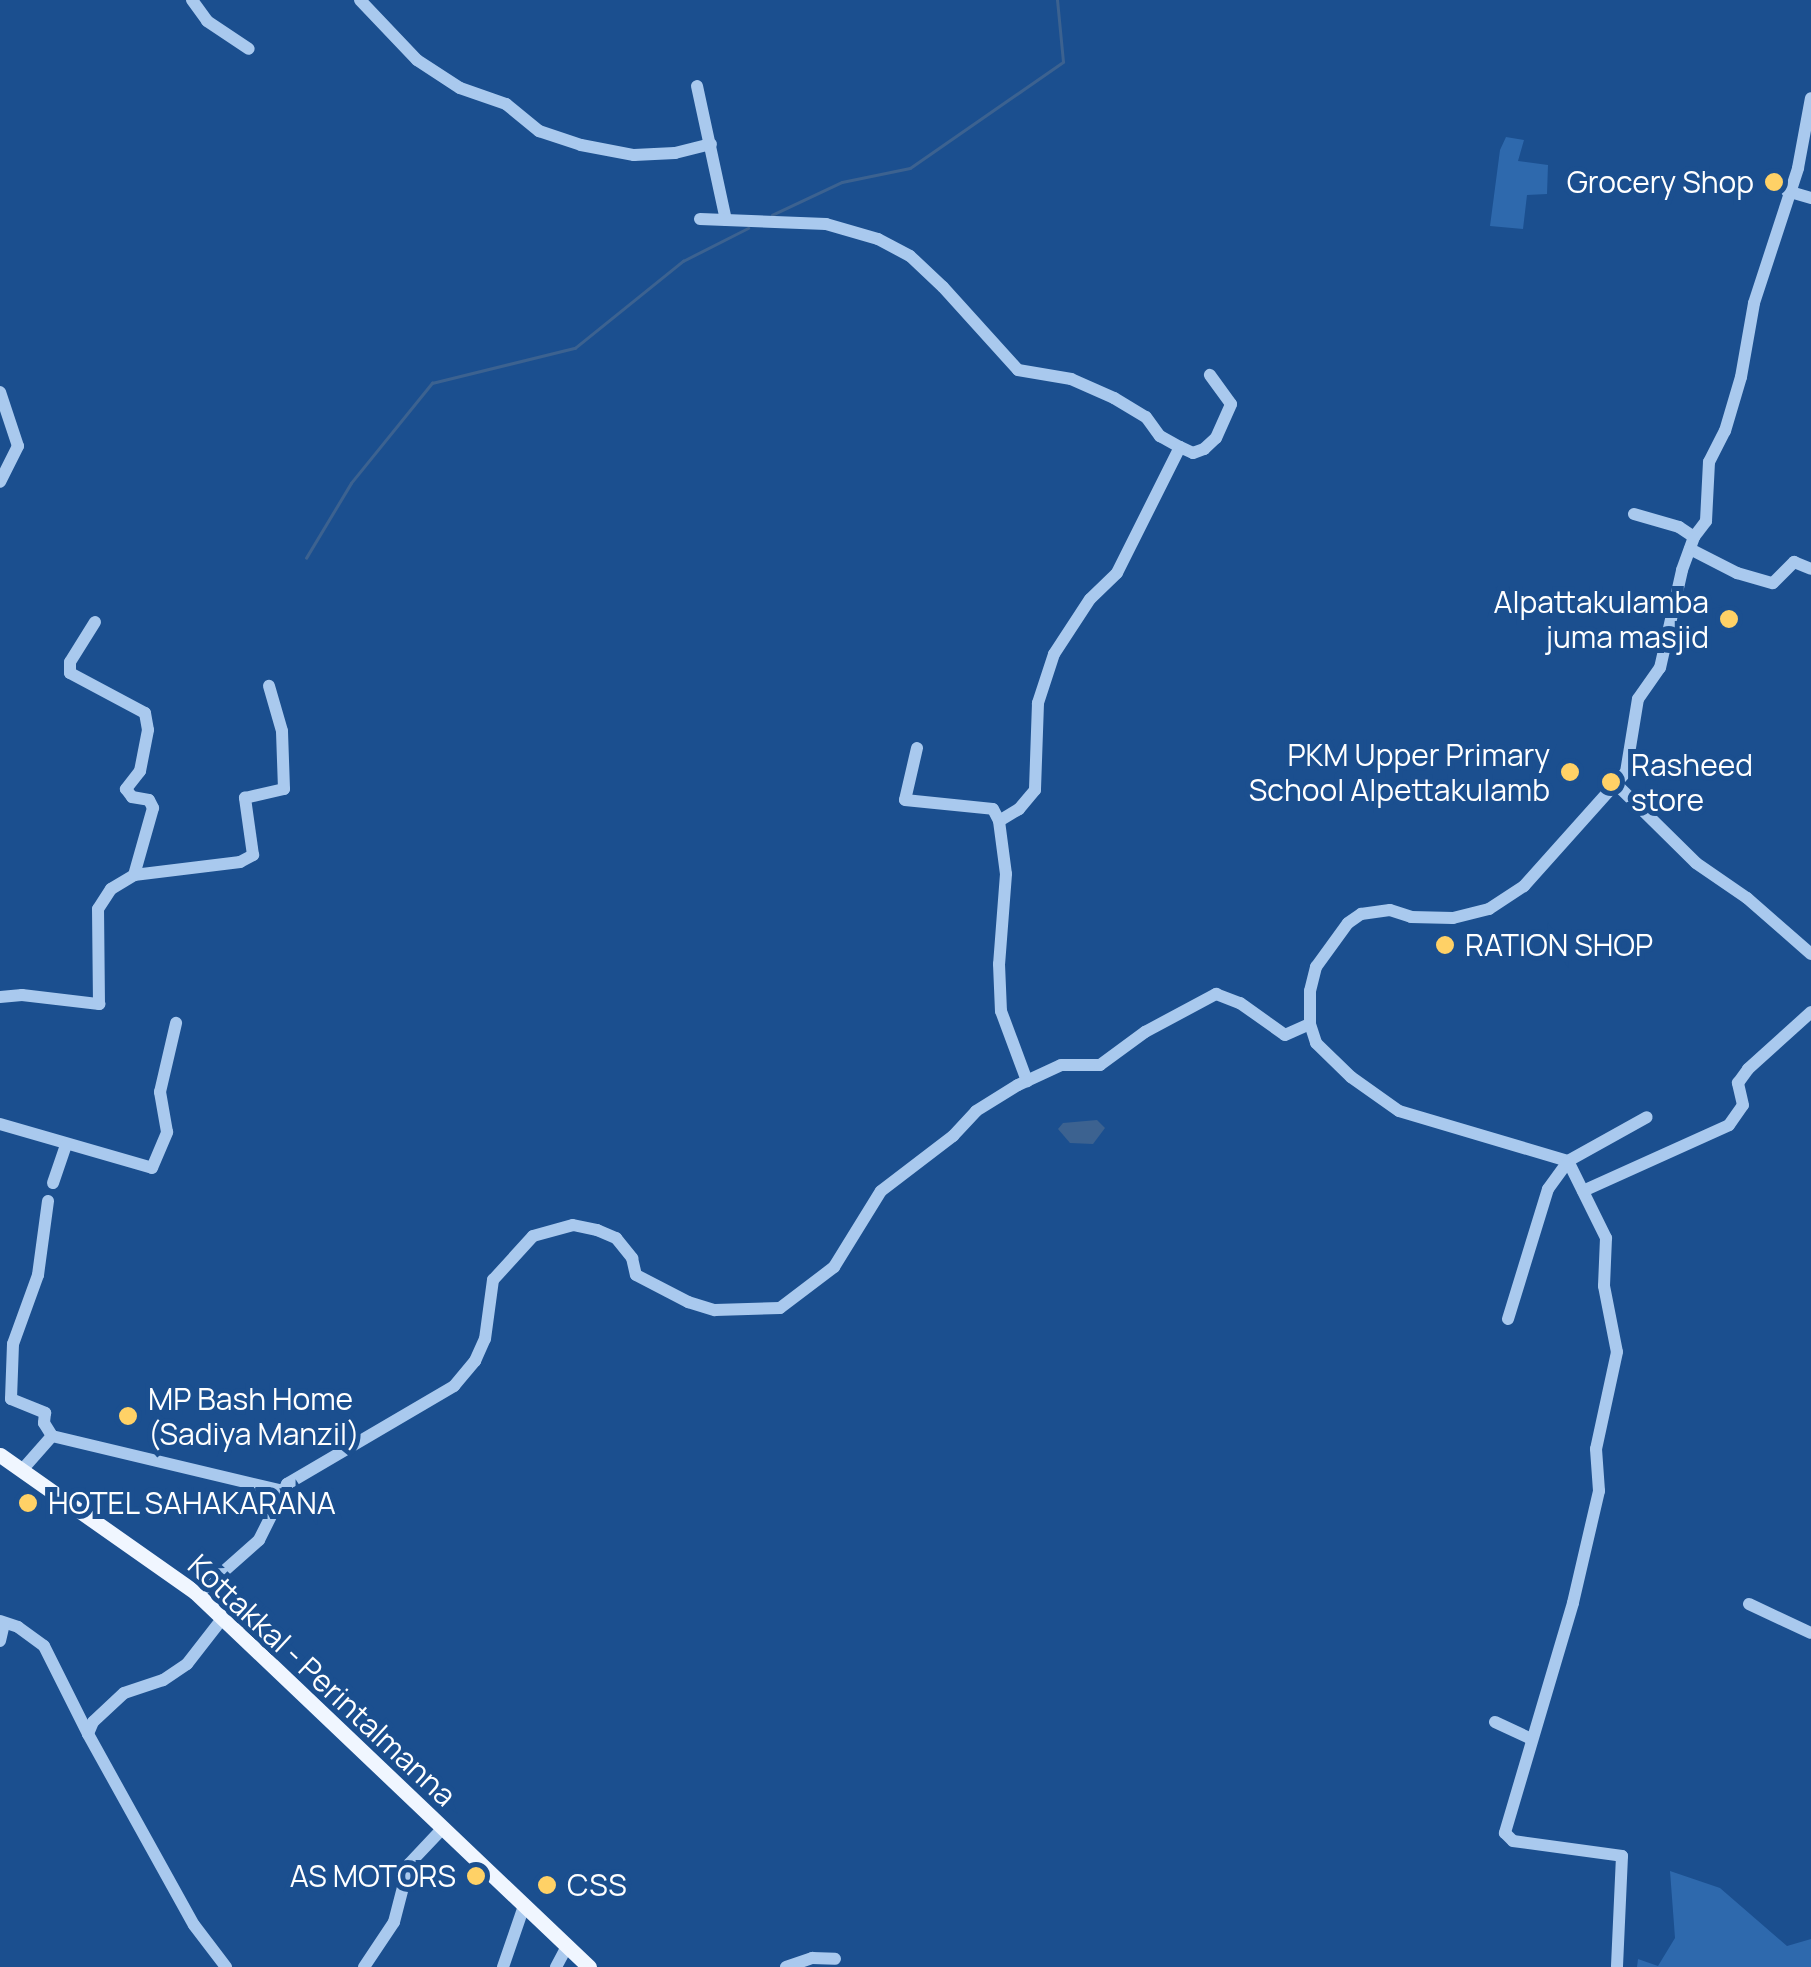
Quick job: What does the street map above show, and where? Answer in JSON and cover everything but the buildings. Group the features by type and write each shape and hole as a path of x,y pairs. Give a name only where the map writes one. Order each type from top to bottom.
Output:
{"main road":[{"name":"Kottakkal - Perintalmanna","path":"0,1455 197,1595 589,1967"}],"street":[{"path":"192,0 207,21 249,49"},
{"path":"360,0 417,60 460,88 506,104 539,132 581,146 634,154 675,153 711,144"},
{"path":"697,86 726,220"},
{"path":"1618,1967 1622,1856 1513,1842 1505,1833 1573,1603 1598,1491 1596,1449 1617,1352 1604,1286 1606,1238 1568,1161 1400,1111 1351,1077 1316,1043 1310,1024 1310,992 1323,952 1348,923 1376,910 1453,918 1508,900 1626,772 1634,743 1638,699 1660,668 1692,543 1706,521 1710,462 1725,432 1741,377 1754,303 1774,252 1787,191 1798,168 1811,98"},
{"path":"1787,191 1811,198"},
{"path":"700,219 826,224 878,239 910,256 1018,370 1071,380 1114,398 1146,416 1160,436 1194,453 1216,438 1232,404 1210,375"},
{"path":"0,392 18,446 0,482"},
{"path":"1000,821 1019,809 1035,790 1038,704 1054,654 1090,599 1117,573 1180,447"},
{"path":"1634,514 1679,526 1692,543 1736,574 1773,582 1794,562 1811,569"},
{"path":"95,622 70,662 70,673 145,713 147,752 126,789 132,797 149,800 153,808 134,876"},
{"path":"0,998 22,994 99,1004 98,909 112,889 134,876 240,862 252,854 245,798 284,789 282,731 268,686"},
{"path":"917,748 906,800 992,809 1000,821 1006,874 999,964 1001,1012 1027,1081"},
{"path":"1616,784 1696,863 1746,898 1811,954"},
{"path":"197,1595 259,1540 287,1484 454,1386 475,1361 485,1339 493,1280 532,1236 573,1225 597,1230 616,1238 632,1258 636,1274 688,1302 714,1310 780,1308 834,1267 882,1191 953,1136 976,1111 1027,1081 1060,1064 1100,1065 1145,1032 1216,994 1240,1003 1285,1035 1310,1024"},
{"path":"1583,1190 1728,1124 1743,1105 1738,1083 1748,1069 1811,1012"},
{"path":"0,1124 152,1168 168,1132 160,1092 176,1022"},
{"path":"1508,1319 1548,1188 1568,1161 1646,1117"},
{"path":"54,1183 66,1145"},
{"path":"48,1201 38,1276 13,1344 11,1399 45,1413 52,1436"},
{"path":"52,1436 283,1491"},
{"path":"22,1470 52,1436"},
{"path":"1749,1604 1811,1633"},
{"path":"88,1734 93,1722 124,1693 162,1680 187,1664 222,1619"},
{"path":"0,1642 2,1622 44,1646 194,1925 226,1967"},
{"path":"1495,1722 1531,1739"},
{"path":"364,1967 394,1922 409,1864 442,1830"},
{"path":"503,1967 524,1906"},
{"path":"556,1967 567,1946"},
{"path":"786,1967 812,1958 835,1958"}],"shaded area":[{"path":"1506,137 1524,140 1518,161 1548,165 1547,194 1527,195 1523,229 1490,226 1500,150"},
{"path":"1097,1120 1105,1128 1093,1144 1070,1143 1058,1129 1063,1123"},
{"path":"1670,1871 1720,1888 1787,1946 1811,1939 1811,1967 1637,1967 1638,1959 1658,1966 1675,1938"}],"waterway":[{"path":"772,215 842,182 910,168 1063,62 1057,0"},
{"path":"306,558 351,483 432,383 575,348 683,261 748,228"}],"place":[{"name":"Grocery Shop","path":"1774,182"},
{"name":"Alpattakulamba juma masjid","path":"1729,619"},
{"name":"PKM Upper Primary School Alpettakulamb","path":"1570,772"},
{"name":"Rasheed store","path":"1611,782"},
{"name":"RATION SHOP","path":"1445,945"},
{"name":"MP Bash Home (Sadiya Manzil)","path":"128,1416"},
{"name":"HOTEL SAHAKARANA","path":"28,1503"},
{"name":"AS MOTORS","path":"476,1876"},
{"name":"CSS","path":"547,1885"}]}
